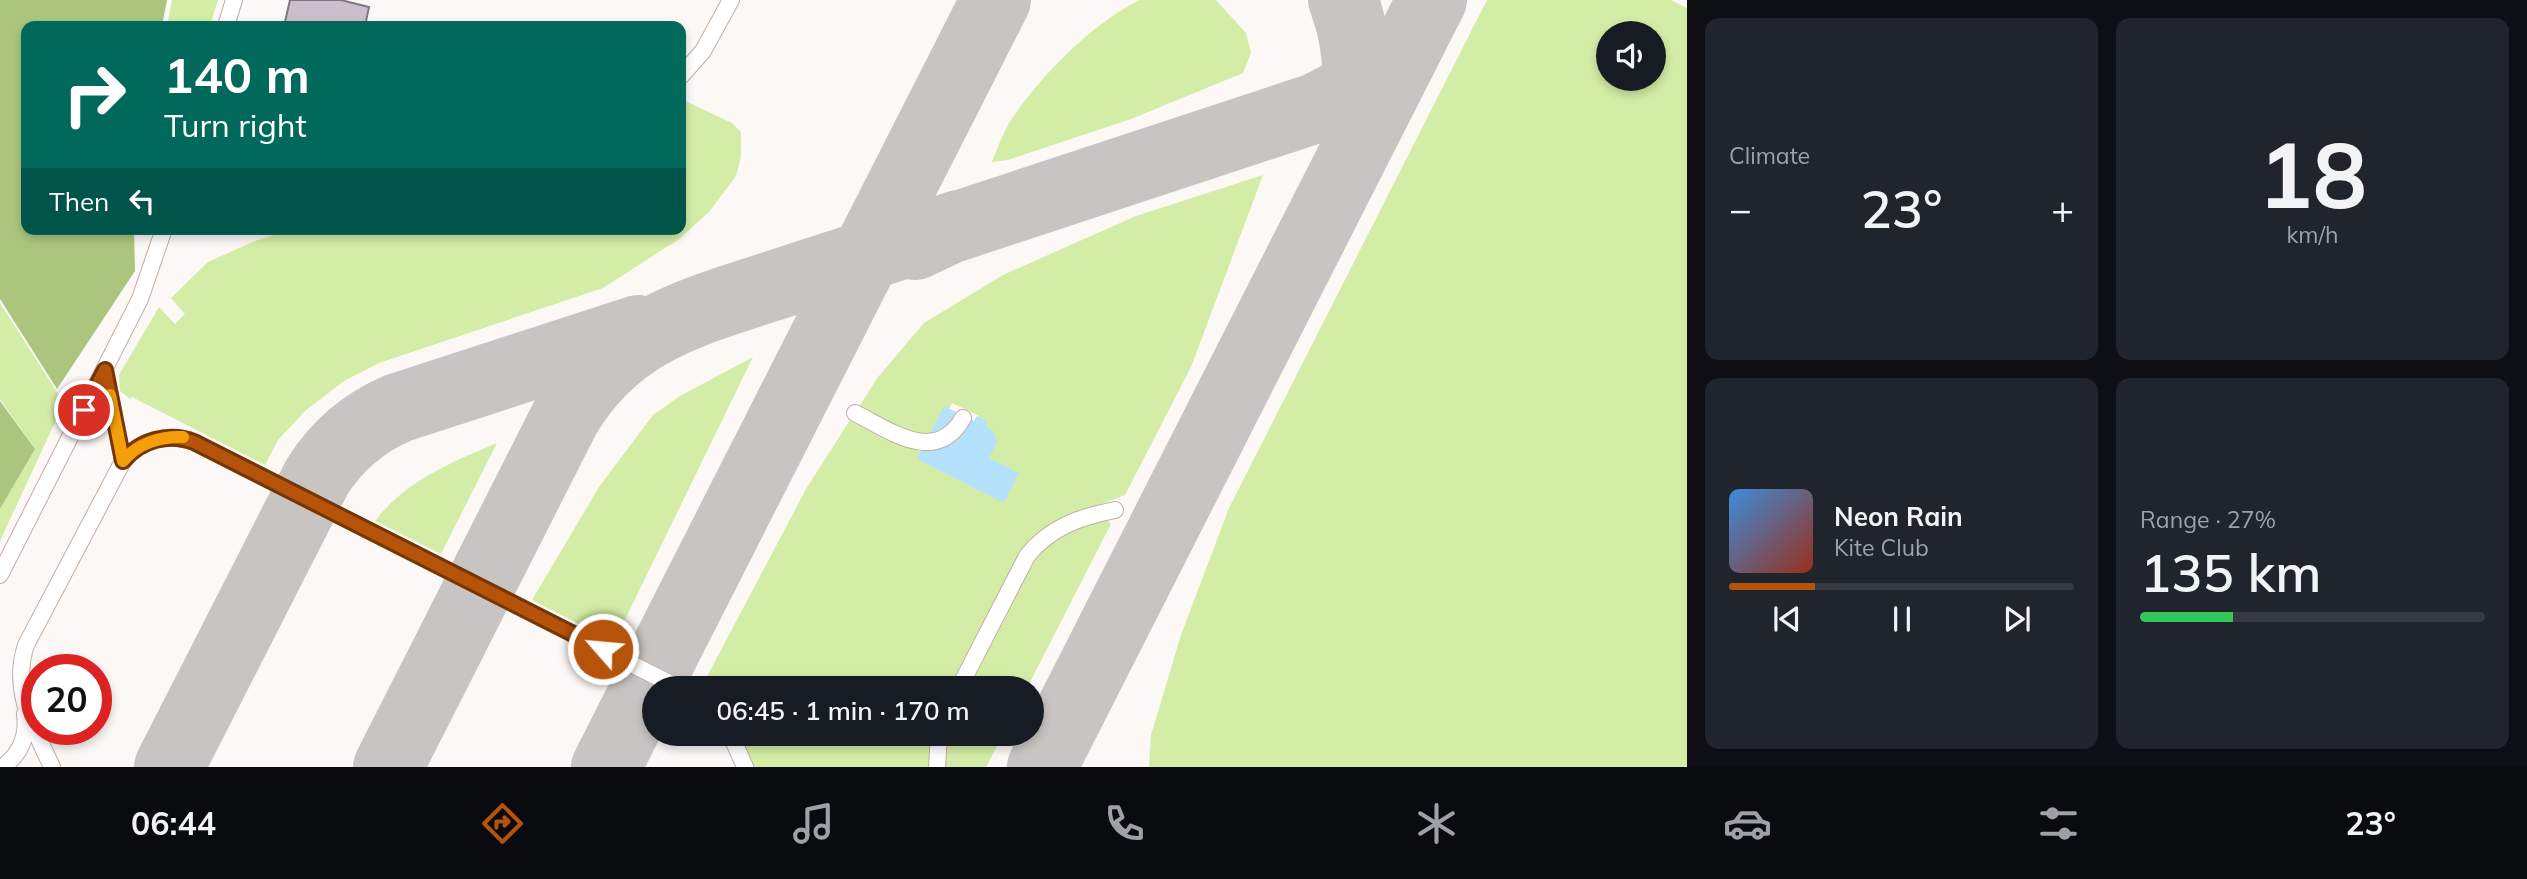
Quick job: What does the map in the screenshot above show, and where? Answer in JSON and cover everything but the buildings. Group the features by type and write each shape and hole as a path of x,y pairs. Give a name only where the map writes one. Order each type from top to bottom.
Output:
{"lane":[{"path":"228,21 234,0"},
{"path":"686,70 703,51 731,0"},
{"path":"0,575 140,299 162,235"},
{"path":"105,370 123,461"},
{"path":"855,413 912,442 940,441 958,427 962,418"},
{"path":"24,654 123,461 129,453 163,438 184,438 655,676"},
{"path":"965,676 1027,556 1040,540 1062,526 1094,514 1115,510"},
{"path":"21,663 21,688"},
{"path":"3,767 14,758 21,745"},
{"path":"42,745 52,767"},
{"path":"736,746 745,767"},
{"path":"937,767 938,746"}],"green space":[{"path":"0,0 167,0 163,21 21,21 21,235 134,235 135,271 57,389 0,299"},
{"path":"172,0 218,0 212,21 168,21"},
{"path":"1140,0 1216,0 1246,33 1251,53 1243,73 1131,119 1008,160 992,162 1013,117 1054,67 1086,36"},
{"path":"1487,0 1671,0 1687,8 1687,767 1149,767 1151,735 1181,635 1229,508"},
{"path":"686,101 732,123 741,132 741,157 736,176 709,212 686,233"},
{"path":"1263,175 1191,367 1125,495 1062,519 1029,540 958,676 707,676 806,489 852,417 908,448 922,452 969,434 979,416 952,403 936,433 920,437 859,407 878,377 924,323 1003,275 1136,216"},
{"path":"274,235 683,235 603,288 379,363 344,381 306,410 278,440 265,465 132,397 130,399 120,391 119,375 159,307 175,324 185,314 171,298 208,262"},
{"path":"0,303 64,403 0,541 0,509 35,449 0,399"},
{"path":"753,357 614,642 532,600 599,487 653,415 680,396"},
{"path":"0,401 35,449 0,509"},
{"path":"497,443 441,554 375,521 400,495 430,474"},
{"path":"1101,520 1111,524 1033,676 973,676 1034,556 1053,537"},
{"path":"744,746 931,746 931,767 753,767"},
{"path":"945,746 997,746 986,767 946,767"}],"water":[{"path":"944,406 974,421 977,416 987,421 985,426 993,431 997,442 989,458 1019,473 1004,503 917,459"}],"taxiway":[{"path":"606,767 996,0"},
{"path":"1343,0 1357,60 1354,122"},
{"path":"1042,767 1432,0"},
{"path":"915,245 949,229 1316,108 1361,82 1400,48"},
{"path":"388,767 565,418 586,387 609,362 663,326 692,313 959,225"},
{"path":"169,767 317,477 342,445 362,428 398,408 638,330"}],"slow traffic":[{"path":"110,395 123,461 129,453 150,442 183,437"}],"route":[{"path":"84,410 105,370 123,461 129,453 150,442 163,438 184,438 603,649"}]}
